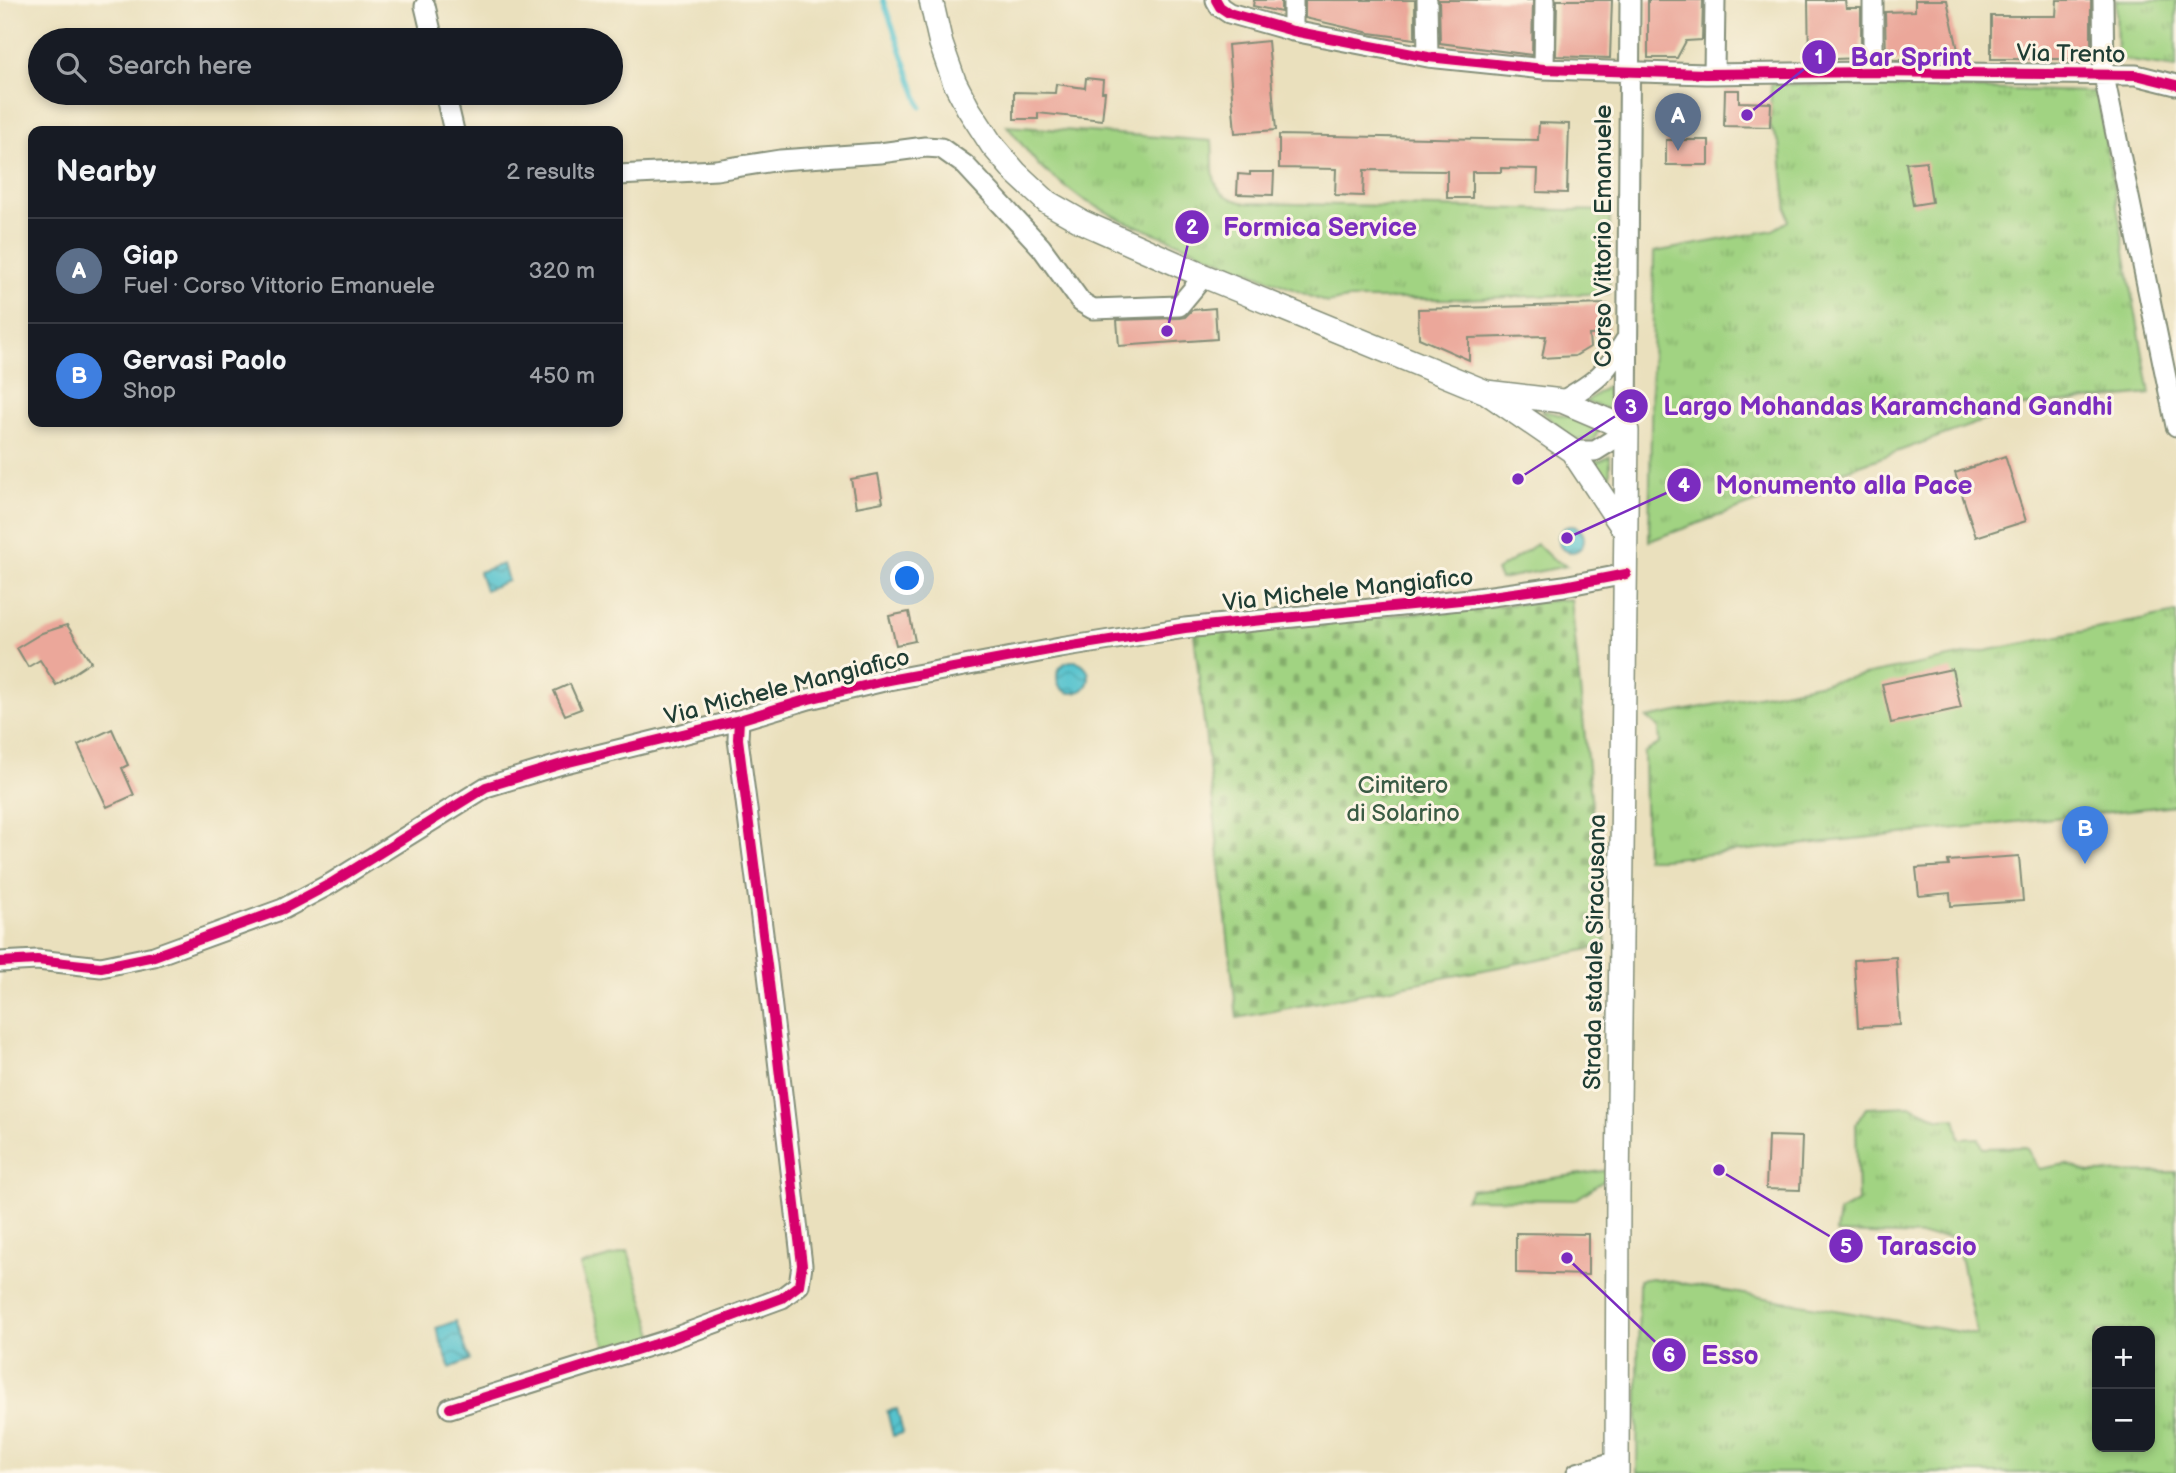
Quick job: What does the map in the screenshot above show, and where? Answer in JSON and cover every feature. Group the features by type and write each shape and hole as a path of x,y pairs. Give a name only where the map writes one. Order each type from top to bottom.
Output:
{"main road":[{"path":"931,0 941,44 963,99 992,145 1016,173 1047,202 1082,222 1204,276 1486,393 1572,451 1625,531"},
{"path":"1486,393 1562,401 1627,431"},
{"name":"Strada statale Siracusana","path":"1617,1467 1627,431"}],"street":[{"name":"Via Trento","path":"1216,0 1220,7 1229,13 1293,31 1427,57 1544,69 1714,74 1874,72 2136,75 2176,85"},
{"path":"1293,0 1293,31"},
{"path":"1427,0 1427,57"},
{"path":"1544,69 1545,0"},
{"name":"Corso Vittorio Emanuele","path":"1627,431 1630,0"},
{"path":"1714,74 1715,0"},
{"path":"1873,0 1874,72"},
{"path":"2104,0 2104,76 2176,426"},
{"path":"425,6 430,28"},
{"path":"448,105 453,126"},
{"path":"623,175 716,170 780,160 925,147 941,148 965,165 1041,247 1081,302 1093,309 1179,306 1204,276"},
{"path":"1562,401 1591,384 1607,370 1626,340"},
{"path":"1572,451 1595,451 1627,431"},
{"name":"Via Michele Mangiafico","path":"0,962 37,960 101,967 154,956 283,909 330,884 486,787 565,763 739,720 808,699 871,684 1072,646 1185,628 1471,599 1564,586 1626,573"},
{"path":"450,1408 671,1339 782,1298 799,1285 802,1265 738,739 739,720"},
{"path":"1577,1473 1617,1467"}],"green space":[{"path":"2116,0 2176,0 2176,68 2117,59"},
{"path":"1771,84 2097,92 2150,394 2024,406 1649,541 1654,252 1773,230 1788,221 1780,144 1770,127"},
{"path":"1007,126 1212,141 1215,182 1218,189 1233,199 1246,203 1610,211 1609,293 1459,299 1347,299 1327,303 1122,220 1080,198 1040,167"},
{"path":"1608,386 1610,410 1585,402"},
{"path":"1540,410 1595,423 1600,429 1592,441 1572,438"},
{"path":"1610,456 1610,486 1592,459 1600,461"},
{"path":"1537,544 1552,559 1567,566 1500,579 1496,571"},
{"name":"Cimitero di Solarino","path":"1571,599 1606,946 1237,1018 1194,633"},
{"path":"2176,613 2176,805 1646,859 1644,753 1660,743 1659,728 1647,718"},
{"path":"1911,1106 1940,1119 1955,1118 1960,1139 1979,1138 1983,1148 2026,1147 2039,1169 2066,1164 2089,1173 2176,1172 2176,1473 1637,1473 1639,1280 1652,1278 1977,1335 1956,1237 1836,1233 1839,1212 1858,1202 1856,1124 1866,1108"},
{"path":"1609,1170 1609,1177 1575,1200 1466,1199 1471,1190"},
{"path":"628,1251 655,1338 608,1353 580,1266"}],"water":[{"path":"1571,526 1580,530 1584,539 1580,548 1571,552 1562,548 1558,539 1562,530"},
{"path":"503,564 508,581 485,590 479,572"},
{"path":"1073,661 1084,666 1089,677 1084,688 1073,693 1062,688 1057,677 1062,666"},
{"path":"456,1321 470,1360 450,1368 436,1328"},
{"path":"897,1409 903,1433 893,1436 887,1411"}],"building":[{"path":"1254,0 1281,0 1281,12 1253,6"},
{"path":"1305,0 1415,0 1415,39 1370,33 1305,18"},
{"path":"1439,0 1533,0 1532,55 1440,43"},
{"path":"1557,0 1612,0 1610,58 1556,56"},
{"path":"1648,0 1703,0 1702,40 1686,41 1677,58 1648,58"},
{"path":"1808,0 1845,0 1846,8 1861,8 1861,58 1809,60"},
{"path":"1915,0 1947,0 1960,59 1886,60 1885,12 1915,11"},
{"path":"2057,0 2091,0 2091,59 1991,59 1991,16 2056,16"},
{"path":"1268,41 1276,130 1235,133 1228,45"},
{"path":"1086,78 1103,80 1102,92 1105,92 1102,120 1038,113 1038,119 1014,119 1014,92 1055,93 1056,84 1085,88"},
{"path":"1725,90 1739,90 1739,102 1771,103 1770,127 1724,126"},
{"path":"1539,123 1569,124 1567,193 1537,192 1538,169 1501,168 1501,172 1472,172 1472,198 1447,198 1447,171 1364,170 1363,196 1335,195 1336,169 1279,168 1279,135 1538,140"},
{"path":"1666,140 1709,140 1709,165 1666,165"},
{"path":"1926,161 1932,202 1913,205 1906,163"},
{"path":"1250,172 1274,172 1273,195 1237,194 1238,174 1250,175"},
{"path":"1607,304 1609,334 1589,335 1590,347 1575,356 1542,358 1546,336 1469,338 1469,360 1419,338 1418,309"},
{"path":"1215,308 1217,339 1119,346 1117,320 1179,318 1185,317 1192,310"},
{"path":"2005,456 2026,521 1976,537 1955,473"},
{"path":"878,474 883,502 856,507 851,479"},
{"path":"909,612 915,641 896,645 889,616"},
{"path":"67,625 91,662 56,685 40,660 28,667 17,648 42,633"},
{"path":"1952,669 1961,708 1891,723 1882,684"},
{"path":"570,684 581,709 565,715 554,691"},
{"path":"112,729 128,765 122,768 134,795 107,807 78,745"},
{"path":"2019,856 2023,901 1951,906 1950,893 1919,896 1916,868 1949,866 1948,861"},
{"path":"1896,957 1900,1025 1858,1027 1854,960"},
{"path":"1768,1136 1802,1137 1800,1190 1766,1189"},
{"path":"1516,1233 1588,1234 1588,1275 1516,1273"}],"waterway":[{"path":"883,0 921,107"}],"cycle path":[{"path":"1216,0 1220,7 1229,13 1293,31 1428,57 1544,69 1706,74 1873,72 2136,75 2176,85"},
{"path":"0,962 37,960 101,967 154,956 283,909 330,884 486,787 565,763 884,681 1185,628 1470,599 1626,574"},
{"path":"450,1408 671,1339 782,1298 799,1285 802,1265 738,739 739,720"}],"place":[{"name":"Bar Sprint","path":"1747,115"},
{"name":"Giap","path":"1678,151"},
{"name":"Formica Service","path":"1167,331"},
{"name":"Largo Mohandas Karamchand Gandhi","path":"1518,479"},
{"name":"Monumento alla Pace","path":"1567,538"},
{"name":"Gervasi Paolo","path":"2085,864"},
{"name":"Tarascio","path":"1719,1170"},
{"name":"Esso","path":"1567,1258"}]}
